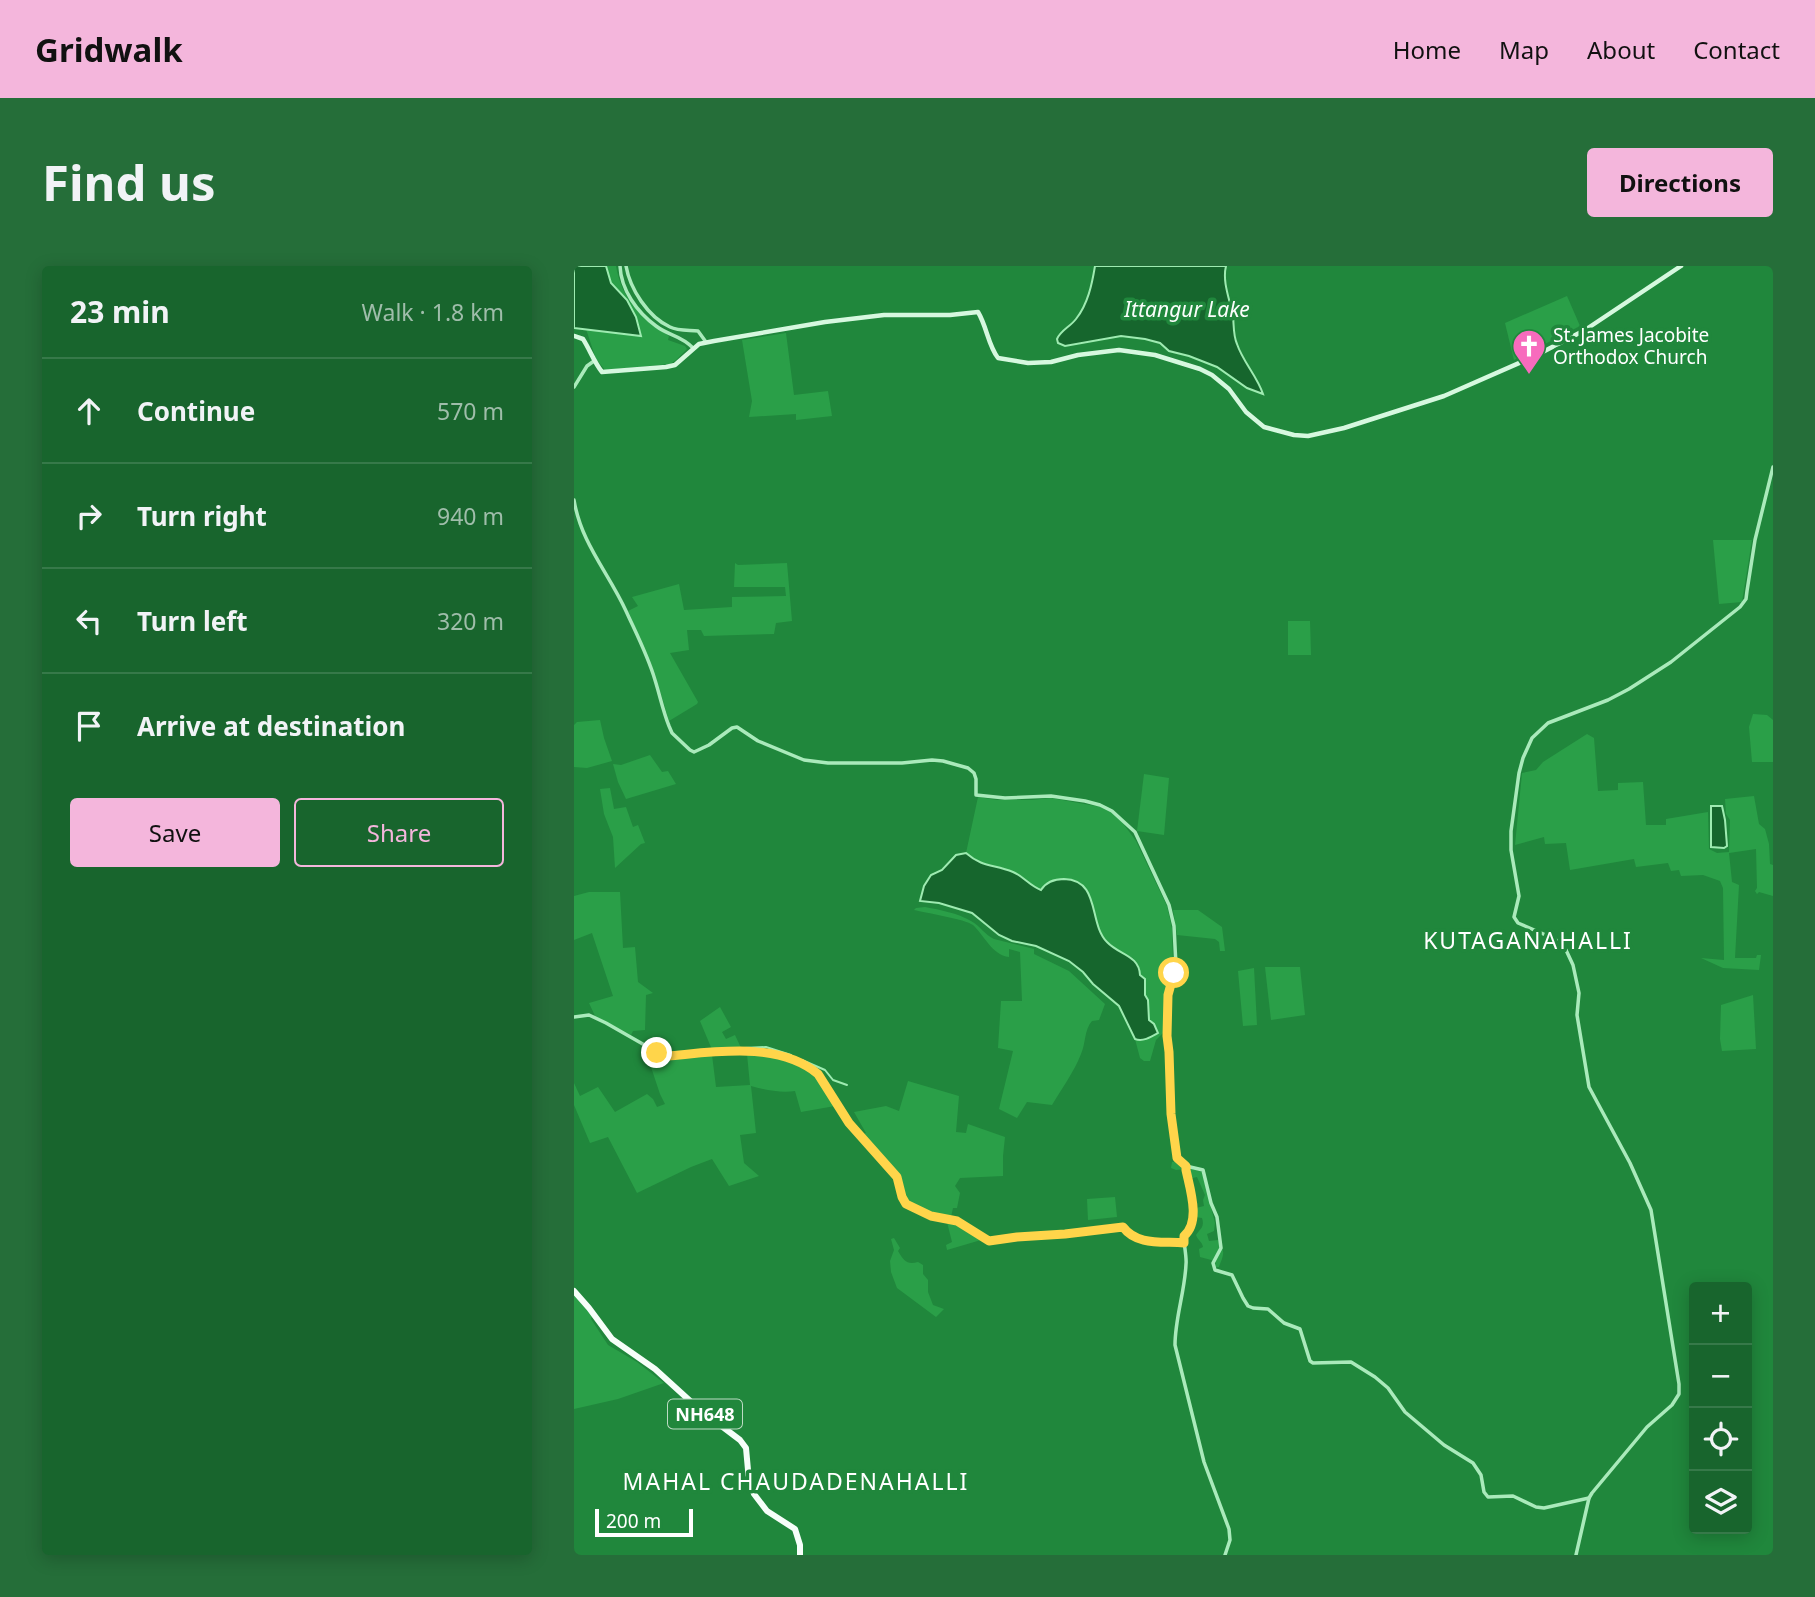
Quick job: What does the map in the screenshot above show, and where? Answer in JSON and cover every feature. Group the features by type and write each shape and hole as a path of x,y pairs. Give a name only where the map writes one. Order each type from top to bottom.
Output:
{"highway":[{"name":"NH648","path":"574,1290 612,1339 661,1374 746,1447 749,1481 754,1494 767,1511 795,1530 800,1555"}],"main road":[{"path":"574,336 583,339 602,372 675,365 693,348 706,342 825,322 884,315 950,315 978,312 998,358 1028,363 1051,362 1078,355 1119,350 1154,355 1212,375 1230,389 1246,412 1264,427 1308,436 1344,428 1444,396 1534,357 1585,330 1681,266"}],"street":[{"path":"620,266 623,286 635,304 655,326 684,339 693,348"},
{"path":"626,266 632,289 657,318 671,327 698,331 706,342"},
{"path":"574,387 587,366 594,361"},
{"path":"1576,1555 1589,1498 1647,1427 1672,1405 1679,1394 1678,1380 1651,1210 1630,1163 1589,1087 1577,1015 1579,993 1573,965 1566,950 1555,939 1518,923 1514,917 1519,896 1510,838 1519,773 1532,738 1548,723 1629,689 1671,662 1740,607 1747,591 1755,540 1773,467"},
{"path":"574,500 577,519 584,535 613,586 641,645 672,733 690,750 694,752 704,748 737,727 758,741 804,760 828,763 943,761 968,768 974,773 976,794 1004,798 1051,796 1085,801 1112,811 1133,828 1170,905 1174,926 1176,966 1168,995 1167,1036 1172,1124 1177,1158 1186,1166 1203,1170 1216,1213 1220,1248 1213,1263 1215,1270 1232,1275 1248,1306 1268,1309 1284,1323 1300,1329 1310,1361 1350,1361 1375,1377 1388,1388 1405,1412 1444,1445 1473,1463 1481,1475 1484,1492 1488,1497 1514,1496 1544,1508 1589,1498"},
{"path":"574,1017 589,1015 662,1055 767,1052 795,1060 818,1074 849,1123 897,1177 906,1204 931,1216 957,1221 989,1241 1123,1227 1128,1234 1139,1239 1184,1243"},
{"path":"1186,1166 1194,1207 1189,1231 1184,1236 1187,1255 1175,1345 1203,1462 1229,1529 1230,1540 1225,1555"}],"shaded area":[{"path":"606,266 616,266 623,289 634,307 669,336 668,340 685,346 687,349 676,360 670,364 605,370 596,359 586,329 640,336 627,300 611,283"},
{"path":"1567,296 1580,326 1514,360 1505,323"},
{"path":"786,333 794,395 828,391 832,416 796,420 796,414 749,417 752,401 742,340"},
{"path":"1713,540 1752,540 1742,602 1719,604"},
{"path":"735,563 787,563 792,621 776,623 774,634 704,636 701,630 687,630 689,650 670,653 698,702 669,721 655,674 628,611 638,606 632,597 679,584 684,610 732,607 732,597 786,596 785,587 734,587"},
{"path":"1288,621 1310,621 1311,655 1288,655"},
{"path":"1753,714 1767,715 1773,720 1773,762 1752,762 1749,727"},
{"path":"600,720 612,761 587,768 574,767 574,725 577,722"},
{"path":"1587,734 1594,738 1598,791 1618,790 1618,783 1643,782 1646,825 1666,825 1666,819 1708,812 1709,849 1717,853 1729,852 1730,820 1726,814 1725,799 1754,796 1759,824 1765,829 1769,844 1770,864 1773,865 1773,896 1759,892 1757,894 1755,891 1756,849 1729,853 1732,882 1739,885 1735,958 1756,958 1761,955 1759,970 1723,968 1701,958 1724,960 1723,888 1720,881 1703,875 1681,876 1679,870 1671,871 1668,863 1636,867 1634,859 1570,870 1566,843 1545,844 1544,837 1515,845 1522,773 1536,770 1543,762"},
{"path":"650,755 662,772 668,771 676,784 626,799 613,764 621,765"},
{"path":"1144,774 1169,778 1164,835 1137,831"},
{"path":"610,788 614,809 626,807 633,827 638,825 645,843 615,868 613,837 604,814 600,789"},
{"path":"978,797 997,800 1051,798 1101,807 1112,812 1136,841 1167,906 1172,928 1173,964 1165,1005 1165,1031 1156,1040 1150,1061 1140,1058 1135,1039 1144,1039 1158,1033 1154,1024 1149,1021 1145,979 1139,975 1133,958 1120,952 1104,938 1087,889 1056,880 1045,885 1041,891 1017,874 983,863 966,853"},
{"path":"589,892 620,892 623,948 635,947 638,982 653,993 646,995 645,1030 633,1031 631,1035 595,1016 589,1003 613,996 592,933 574,940 574,896"},
{"path":"925,907 966,918 994,939 1034,949 1034,954 1069,971 1105,1004 1099,1020 1092,1021 1089,1025 1078,1061 1052,1105 1027,1102 1017,1118 999,1109 1013,1051 998,1048 1001,1001 1022,1001 1020,952 1009,949 1009,957 1003,955 993,949 973,925 954,918 914,910"},
{"path":"1173,910 1198,910 1222,927 1225,951 1220,951 1219,942 1215,939 1177,935"},
{"path":"1265,967 1300,967 1305,1015 1271,1020"},
{"path":"1254,968 1257,1025 1243,1026 1238,971"},
{"path":"1753,995 1756,1049 1722,1051 1721,1005"},
{"path":"720,1007 731,1027 722,1032 726,1039 735,1035 742,1050 713,1052 700,1021"},
{"path":"648,1051 672,1057 712,1055 716,1087 750,1085 747,1054 785,1058 812,1071 835,1106 801,1112 795,1091 773,1091 751,1086 756,1133 740,1135 744,1163 759,1176 729,1186 712,1159 637,1193 608,1137 590,1143 574,1105 574,1083 580,1096 598,1087 615,1112 647,1094 657,1107 665,1104 649,1061 646,1062"},
{"path":"908,1081 959,1096 956,1132 966,1133 968,1124 1005,1137 1003,1176 960,1178 955,1186 960,1193 957,1208 953,1208 951,1217 921,1209 904,1199 901,1177 863,1134 866,1133 854,1112 886,1106 899,1111"},
{"path":"1176,1161 1182,1166 1202,1172 1215,1223 1214,1231 1207,1234 1209,1241 1218,1240 1223,1251 1219,1267 1216,1267 1215,1261 1200,1257 1199,1249 1203,1247 1196,1235 1202,1228 1203,1221 1202,1218 1195,1217 1196,1208 1204,1206 1205,1195 1197,1177 1188,1179 1186,1169 1171,1168 1172,1162"},
{"path":"1115,1197 1117,1217 1088,1220 1087,1199"},
{"path":"947,1222 958,1224 981,1240 947,1250 946,1245 952,1242"},
{"path":"894,1238 904,1260 923,1265 923,1274 928,1280 928,1292 933,1305 944,1309 936,1317 897,1288 890,1261 894,1250 891,1239"},
{"path":"574,1295 592,1316 591,1319 608,1345 637,1362 664,1383 618,1399 574,1409"}],"water":[{"path":"574,266 606,266 611,283 627,300 636,317 641,336 574,328"},
{"name":"Ittangur Lake","path":"1095,266 1226,266 1226,285 1236,341 1263,394 1247,388 1217,367 1169,351 1160,343 1145,339 1121,336 1065,346 1058,343 1059,336 1074,322 1084,307"},
{"path":"1711,806 1722,806 1727,846 1724,848 1711,847"},
{"path":"966,853 983,863 1017,874 1041,890 1053,880 1060,879 1076,881 1084,887 1089,894 1101,934 1107,942 1136,963 1140,975 1145,979 1149,1020 1158,1033 1144,1039 1135,1039 1119,1006 1069,961 1036,946 999,935 972,913 939,903 920,901 924,886 931,875 942,870 956,855"}],"waterway":[{"path":"743,1048 766,1047 791,1055"},
{"path":"802,1060 825,1070 833,1080 847,1085"}],"place":[{"name":"St. James Jacobite Orthodox Church","path":"1529,376"}],"district":[{"name":"KUTAGANAHALLI","path":"1528,940"},
{"name":"MAHAL CHAUDADENAHALLI","path":"796,1481"}],"route":[{"path":"657,1053 668,1056 767,1052 795,1060 811,1069 818,1074 849,1123 897,1177 906,1204 931,1216 957,1221 989,1241 1123,1227 1128,1234 1146,1241 1184,1243 1194,1207 1186,1166 1177,1158 1171,1114 1167,1016 1168,995 1174,973"}]}
